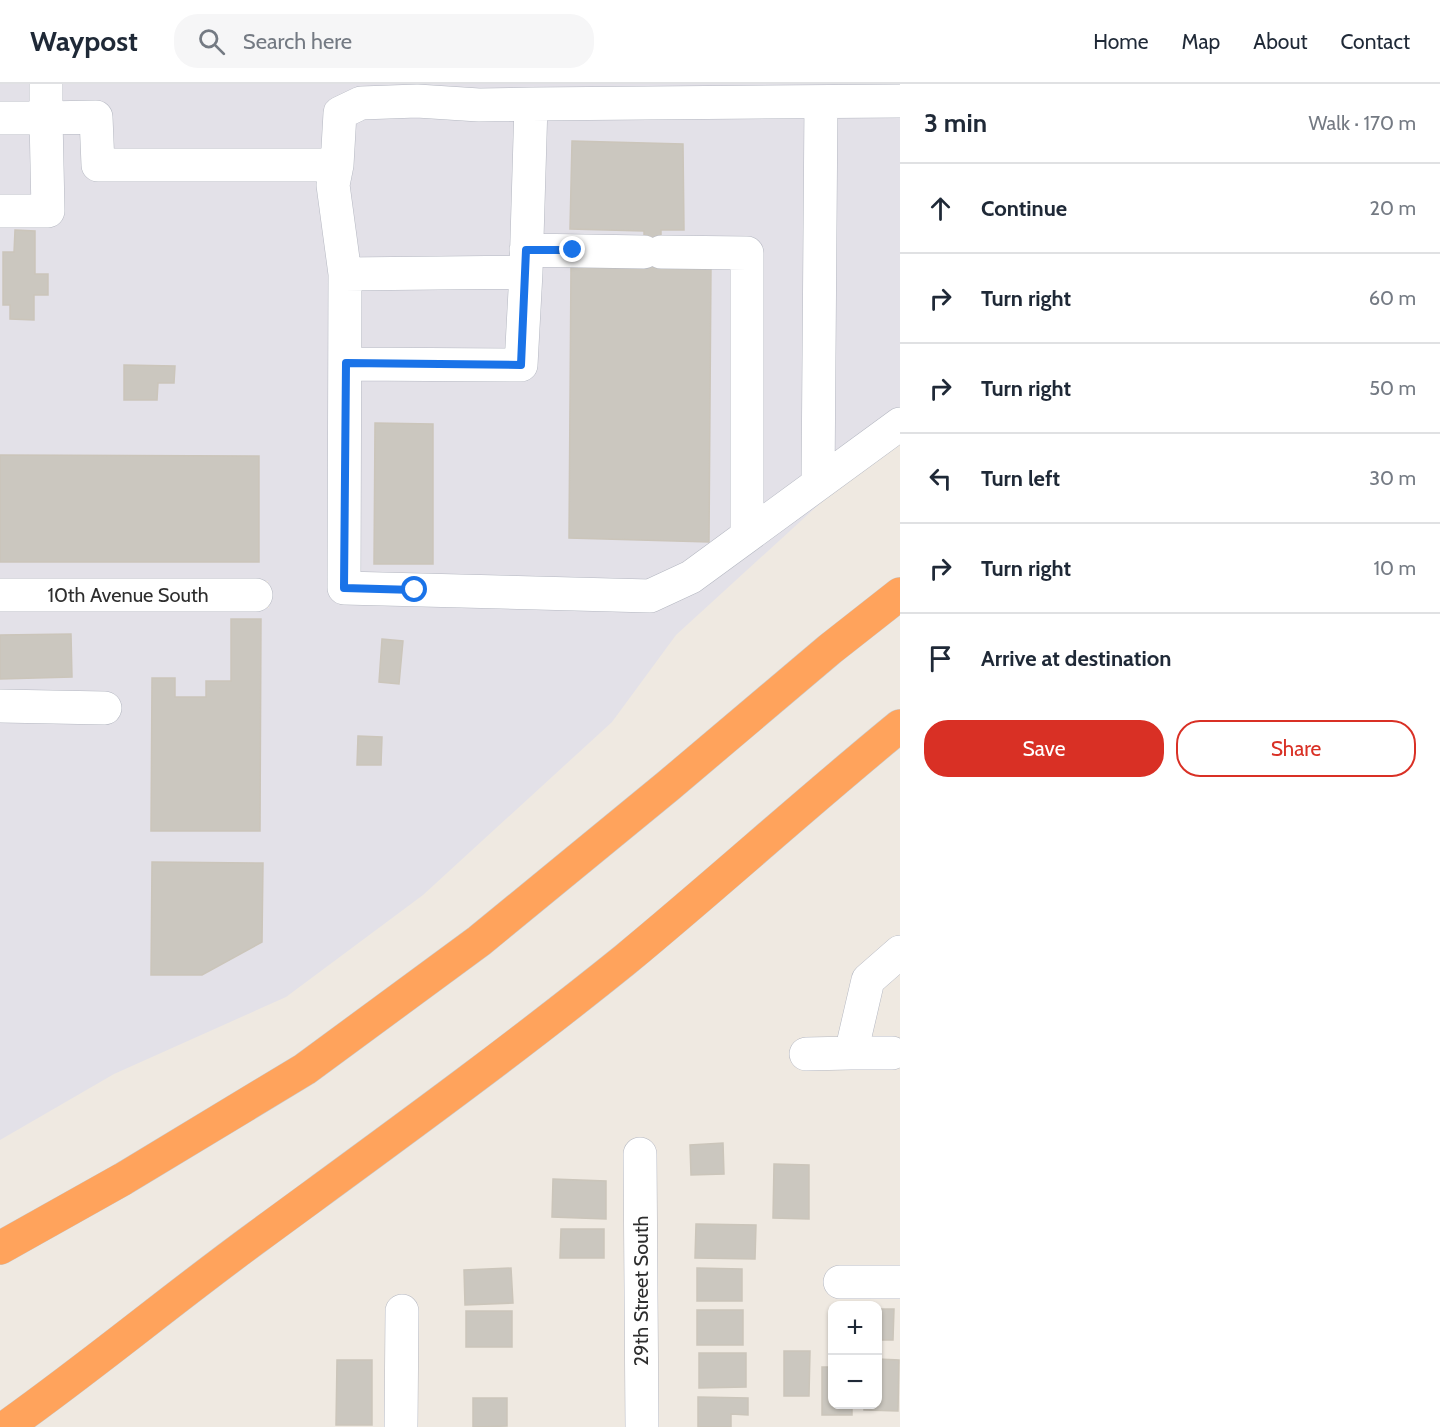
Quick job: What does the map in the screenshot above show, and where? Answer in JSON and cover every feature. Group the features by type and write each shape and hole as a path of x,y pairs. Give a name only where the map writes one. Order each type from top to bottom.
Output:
{"highway":[{"path":"0,1248 123,1179 305,1069 479,941 830,649 900,594"},
{"path":"6,1427 78,1376 254,1239 407,1129 617,966 900,726"}],"street":[{"path":"0,212 48,211 46,84"},
{"path":"900,101 479,105 417,101 361,103 340,113 337,165 333,185 345,274 344,588 650,596 691,577 900,424"},
{"path":"818,484 820,102"},
{"path":"346,363 521,365 531,104"},
{"path":"0,118 96,117 98,165 337,165"},
{"path":"345,274 652,252 747,253 747,536"},
{"name":"10th Avenue South","path":"0,595 256,595"},
{"path":"0,706 105,708"},
{"path":"851,1053 868,980 900,952"},
{"path":"806,1054 892,1053"},
{"name":"29th Street South","path":"640,1154 642,1427"},
{"path":"840,1282 900,1282"},
{"path":"401,1427 402,1311"}],"shaded area":[{"path":"0,84 900,84 900,434 861,466 676,635 612,722 423,895 286,997 114,1074 0,1140 0,609 269,608 268,581 0,582"}],"building":[{"path":"572,141 683,144 684,230 661,230 661,265 711,266 709,542 569,538 571,265 644,266 644,231 570,229"},
{"path":"15,230 35,231 35,274 48,274 48,295 34,295 34,320 10,319 10,305 3,305 3,252 14,252"},
{"path":"124,365 175,366 174,383 158,383 157,400 124,400"},
{"path":"375,423 433,424 433,564 374,564"},
{"path":"0,455 259,456 259,562 0,562"},
{"path":"231,619 261,619 260,831 151,831 152,678 175,678 175,697 206,697 206,681 231,681"},
{"path":"71,634 72,677 0,679 0,635"},
{"path":"382,639 403,641 399,684 379,682"},
{"path":"358,736 382,737 381,765 357,765"},
{"path":"152,862 263,863 262,942 202,975 151,975"},
{"path":"723,1143 724,1174 691,1175 690,1145"},
{"path":"774,1164 809,1165 809,1219 773,1218"},
{"path":"553,1179 606,1181 606,1219 552,1217"},
{"path":"696,1224 756,1225 755,1259 695,1258"},
{"path":"561,1229 604,1229 604,1258 560,1258"},
{"path":"511,1268 513,1303 465,1305 464,1270"},
{"path":"697,1268 742,1269 742,1301 697,1301"},
{"path":"882,1309 894,1309 893,1340 882,1340"},
{"path":"697,1310 743,1310 743,1345 697,1345"},
{"path":"466,1311 512,1311 512,1347 466,1347"},
{"path":"784,1351 810,1351 809,1396 784,1396"},
{"path":"699,1353 746,1353 746,1387 699,1388"},
{"path":"882,1359 899,1360 898,1411 864,1410 882,1409"},
{"path":"337,1360 372,1360 372,1425 336,1425"},
{"path":"822,1367 828,1367 828,1409 852,1409 852,1415 822,1415"},
{"path":"698,1397 748,1398 748,1415 731,1414 731,1427 698,1427"},
{"path":"473,1398 507,1398 507,1426 473,1427"}],"route":[{"path":"415,590 344,588 346,363 521,365 526,250 573,250"}]}
